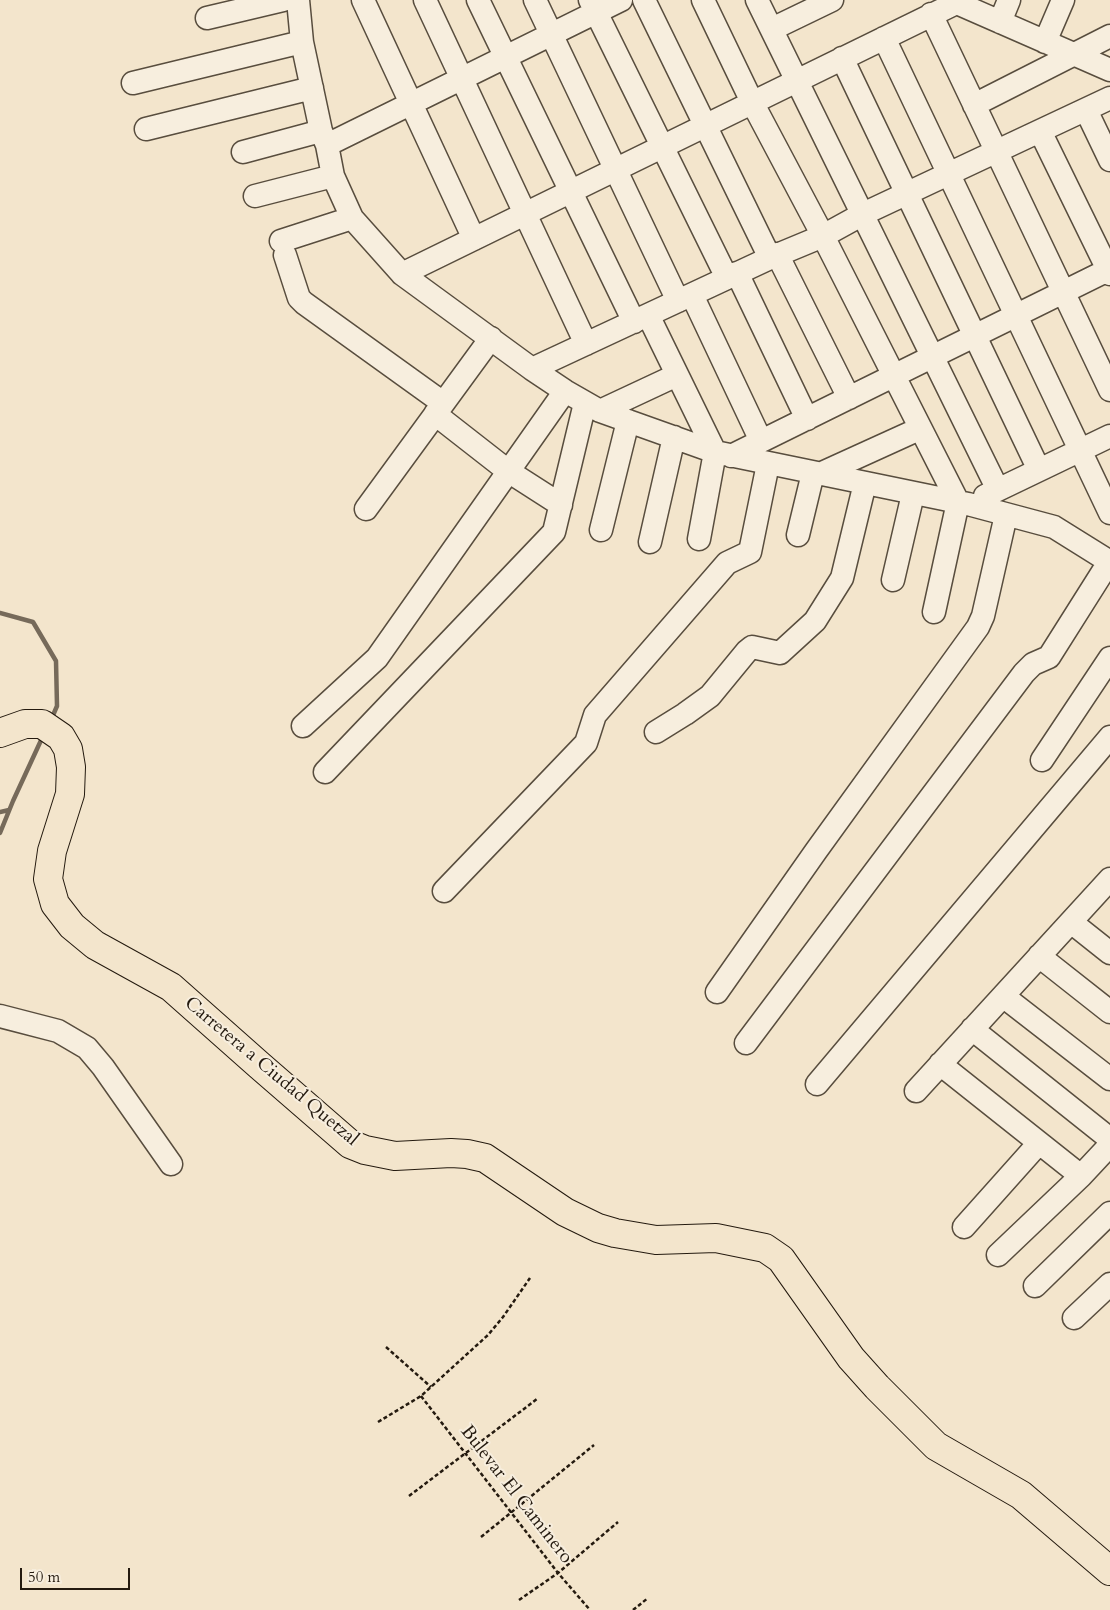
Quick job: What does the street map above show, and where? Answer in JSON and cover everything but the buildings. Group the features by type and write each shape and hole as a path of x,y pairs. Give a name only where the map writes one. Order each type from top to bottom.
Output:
{"main road":[{"name":"Carretera a Ciudad Quetzal","path":"0,733 24,724 51,731 68,748 70,758 70,794 52,851 48,879 54,904 72,926 95,945 171,987 350,1144 365,1150 395,1156 451,1153 485,1158 565,1212 598,1228 615,1233 656,1240 716,1238 765,1248 781,1259 851,1358 936,1446 1020,1495 1110,1571"}],"street":[{"path":"207,18 283,0"},
{"path":"298,0 302,42 333,176 352,218 402,274 532,369 592,407 723,454 963,503 1054,527 1110,562 1049,657 1033,664 1024,674 746,1043"},
{"path":"364,0 474,239"},
{"path":"425,0 586,344"},
{"path":"478,0 571,191 641,318 678,374 723,454 699,539"},
{"path":"535,0 615,169 761,441"},
{"path":"243,152 324,138 411,103 462,79 551,34 593,6 621,0"},
{"path":"644,0 705,125 848,398"},
{"path":"703,0 752,102 823,236 919,429 963,503 934,612"},
{"path":"758,0 998,490"},
{"path":"772,29 832,0"},
{"path":"1000,22 1009,0"},
{"path":"1045,42 1063,0"},
{"path":"402,274 884,38 954,1 1110,70"},
{"path":"593,6 662,146 807,418"},
{"path":"932,14 1110,390"},
{"path":"974,104 1106,38 1110,19"},
{"path":"884,38 1110,513"},
{"path":"133,83 302,42"},
{"path":"842,58 1039,470"},
{"path":"146,129 312,88"},
{"path":"532,369 732,275 823,236 863,214 1110,98"},
{"path":"1086,110 1110,160"},
{"path":"723,454 761,441 1109,271 1040,131"},
{"path":"255,196 333,176"},
{"path":"352,218 283,248 299,298 439,409 508,471 561,505"},
{"path":"366,510 491,338"},
{"path":"592,407 678,374"},
{"path":"303,726 377,658 565,391"},
{"path":"325,772 554,532 592,407"},
{"path":"601,530 628,421"},
{"path":"798,535 817,474 919,429"},
{"path":"963,503 998,490 1110,436"},
{"path":"650,542 674,437"},
{"path":"444,891 586,743 595,715 727,563 750,552 768,464"},
{"path":"656,732 710,696 752,647 780,653 816,622 842,578 865,483"},
{"path":"893,580 913,494"},
{"path":"717,992 978,627 983,616 1006,515"},
{"path":"1042,760 1110,658"},
{"path":"817,1084 1110,737"},
{"path":"916,1091 1071,922 1108,886"},
{"path":"1071,922 1110,953"},
{"path":"1040,956 1110,1012"},
{"path":"1003,996 1110,1079"},
{"path":"0,1016 58,1031 87,1048 171,1164"},
{"path":"972,1029 1110,1139"},
{"path":"940,1064 1081,1176"},
{"path":"964,1227 1039,1143"},
{"path":"998,1254 1081,1176 1110,1145"},
{"path":"1035,1286 1110,1213"},
{"path":"1074,1318 1110,1284"}],"path":[{"path":"378,1422 421,1396 488,1335 530,1278"},
{"path":"386,1347 431,1387"},
{"name":"Bulevar El Caminero","path":"421,1396 558,1573 590,1610"},
{"path":"409,1496 467,1454 537,1399"},
{"path":"481,1537 594,1445"},
{"path":"520,1600 558,1573 618,1522"},
{"path":"633,1610 648,1598"}],"waterway":[{"path":"0,613 33,622 56,661 57,706 51,720"},
{"path":"0,833 43,736"},
{"path":"0,812 9,810"}]}
